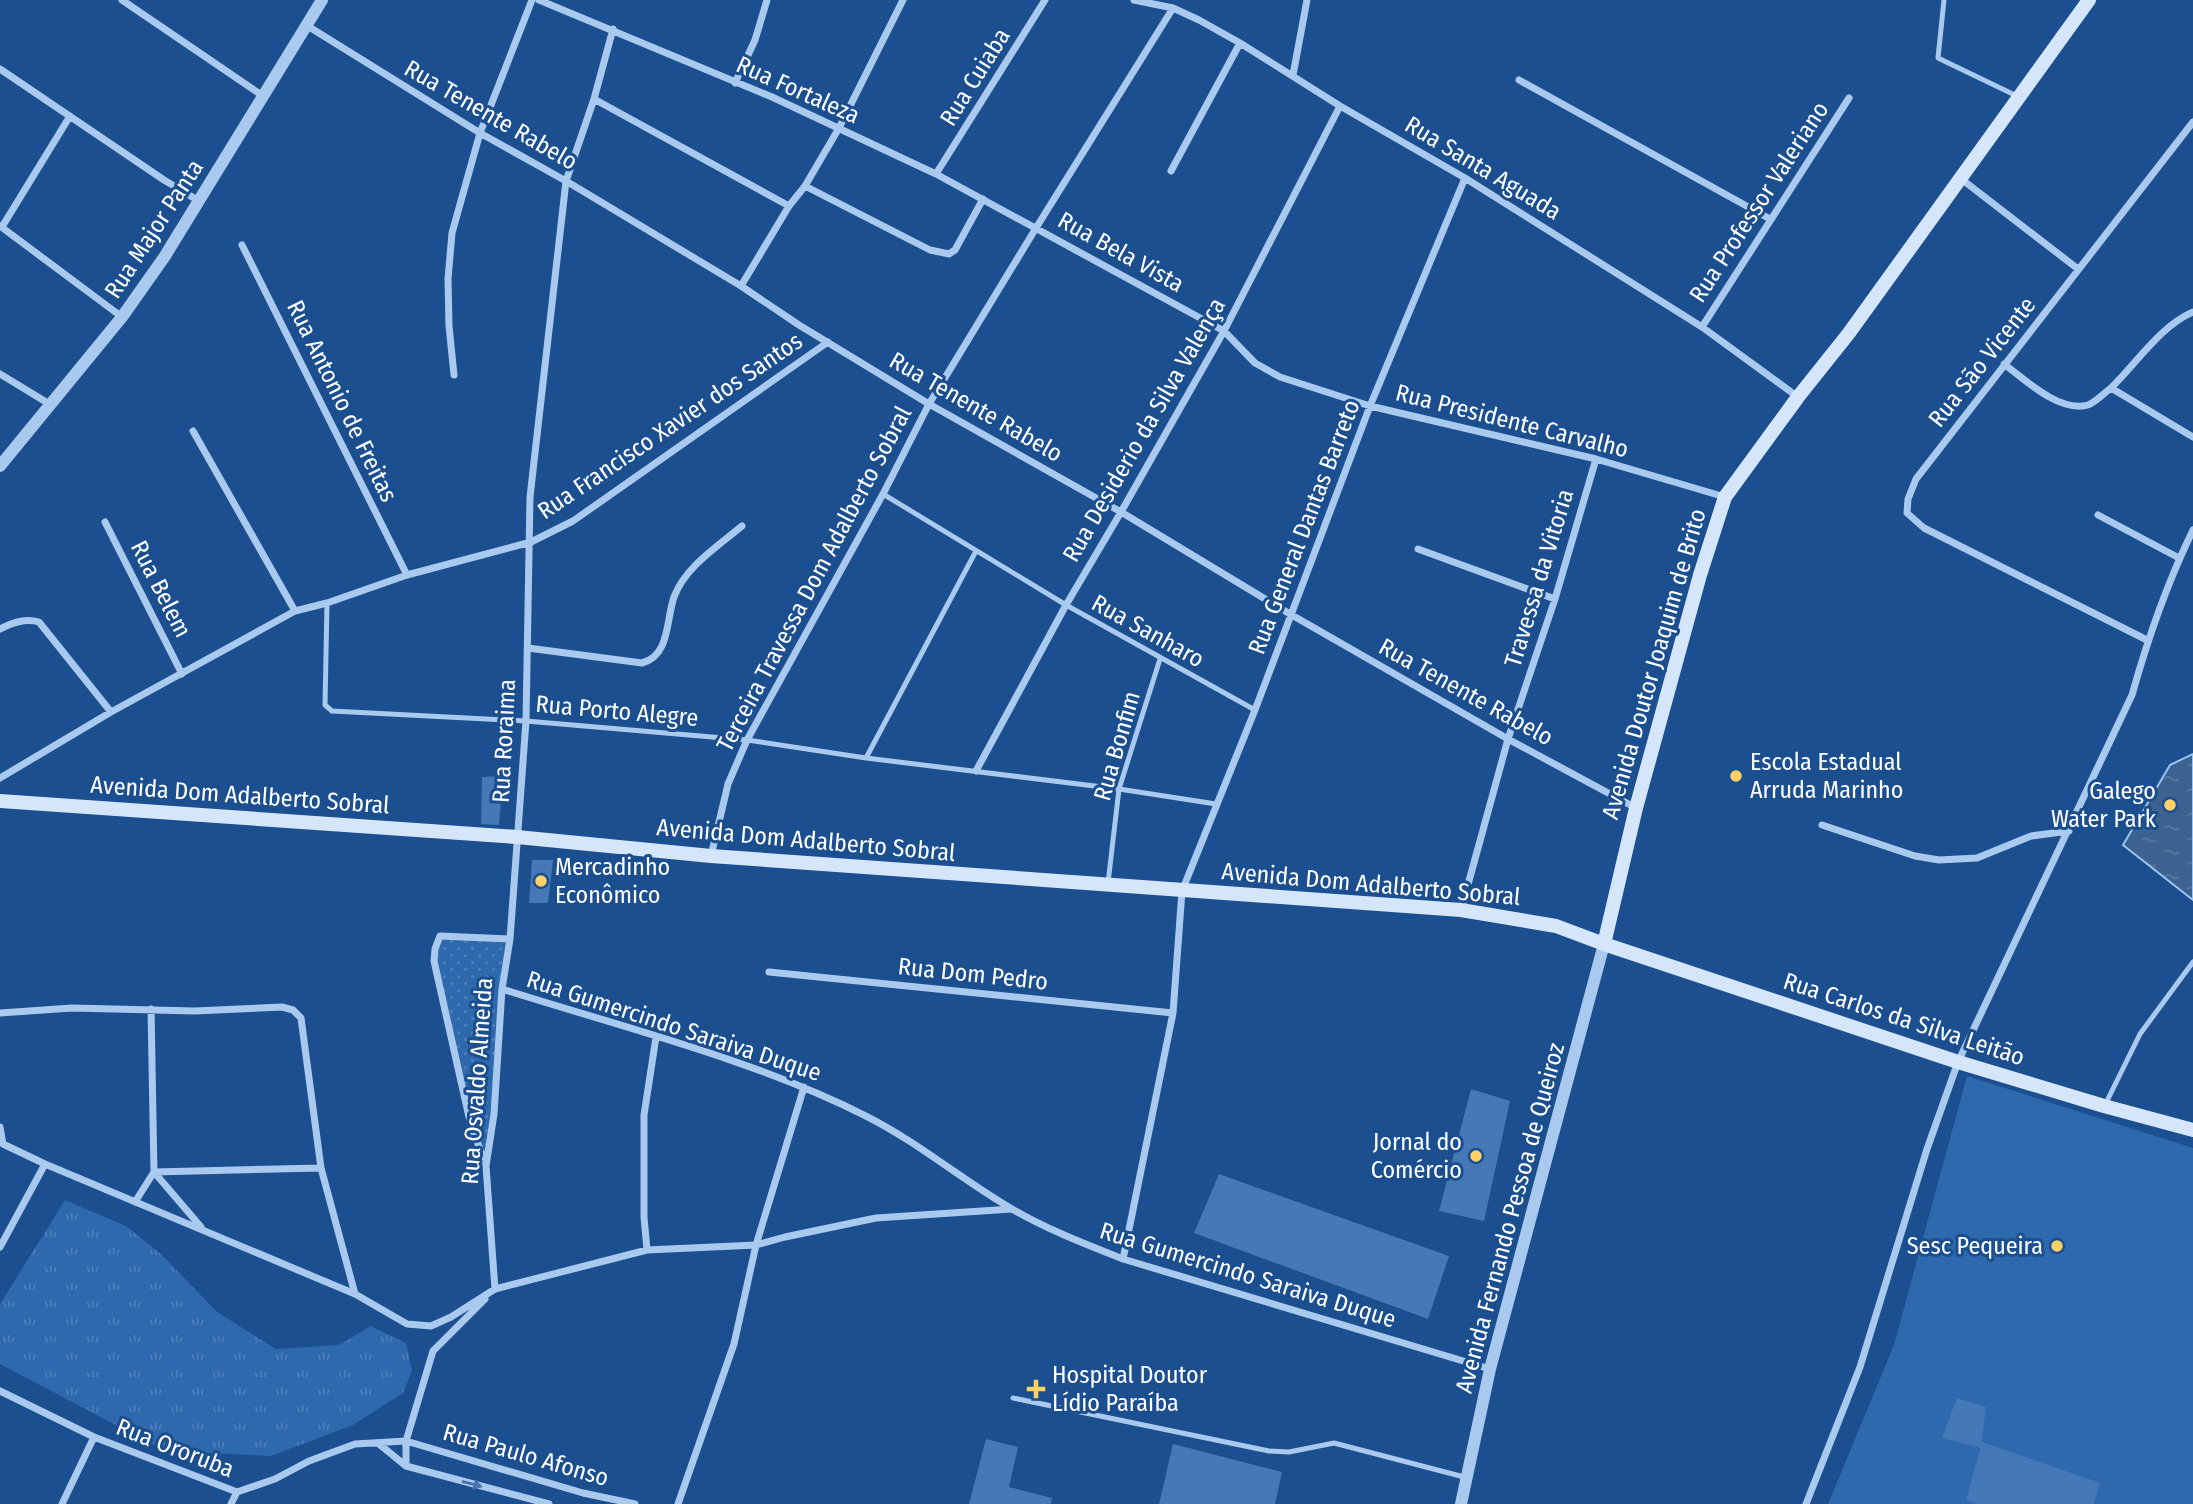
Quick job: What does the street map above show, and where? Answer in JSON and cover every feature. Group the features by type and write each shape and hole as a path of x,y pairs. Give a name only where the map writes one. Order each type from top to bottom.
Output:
{"main road":[{"name":"Avenida Doutor Joaquim de Brito","path":"1604,944 1636,808 1700,575 1725,497 1798,397 1850,332 2089,0"},
{"name":"Avenida Dom Adalberto Sobral","path":"0,801 517,837 711,856 1461,910 1556,926 1604,944"},
{"name":"Rua Carlos da Silva Leitão","path":"1604,944 1958,1062 2193,1130"}],"street":[{"path":"122,0 263,96"},
{"name":"Rua Major Panta","path":"0,466 122,317 165,256 322,0"},
{"path":"454,374 448,279 452,233 480,133 532,0"},
{"name":"Rua Fortaleza","path":"539,0 772,97 936,174 1036,228"},
{"path":"735,83 755,40 767,0"},
{"path":"741,286 839,128 903,0"},
{"name":"Rua Cuiaba","path":"936,174 1045,0"},
{"name":"Rua Santa Aguada","path":"1134,0 1172,8 1240,43 1340,106 1465,178 1702,327 1798,397"},
{"path":"1293,75 1307,0"},
{"name":"Terceira Travessa Dom Adalberto Sobral","path":"711,856 728,784 747,740 883,494 929,404 1172,8"},
{"name":"Rua Tenente Rabelo","path":"306,25 480,133 741,286 799,325 929,404 1121,512 1290,614 1508,739 1636,808"},
{"name":"Rua Roraima","path":"517,837 526,721 530,496 566,181 594,99 613,29"},
{"path":"1171,172 1240,43"},
{"path":"0,69 199,201"},
{"path":"1519,80 1770,219"},
{"name":"Rua Professor Valeriano","path":"1702,327 1849,98"},
{"path":"594,99 789,206"},
{"name":"Rua Desiderio da Silva Valença","path":"976,771 1066,605 1224,331 1340,106"},
{"path":"70,116 1,227 122,317"},
{"name":"Rua São Vicente","path":"2147,640 1924,528 1907,513 1908,499 1916,479 2193,122"},
{"name":"Rua General Dantas Barreto","path":"1123,1259 1173,1013 1182,891 1255,710 1370,406 1465,178"},
{"path":"1960,178 2078,269"},
{"path":"805,186 930,250 948,254 955,250 983,200"},
{"name":"Rua Bela Vista","path":"1036,228 1224,331"},
{"name":"Rua Antonio de Freitas","path":"243,245 407,575"},
{"path":"2004,364 2046,396 2071,405 2089,405 2124,376 2134,361 2162,334 2193,312"},
{"name":"Rua Presidente Carvalho","path":"1224,331 1255,363 1280,377 1370,406 1596,459 1725,497"},
{"name":"Rua Francisco Xavier dos Santos","path":"0,778 111,712 295,611 327,603 407,575 531,542 573,521 828,342"},
{"path":"0,374 51,405"},
{"path":"2111,388 2193,437"},
{"path":"193,431 295,611"},
{"name":"Travessa da Vitoria","path":"1461,910 1508,739 1555,599 1596,459"},
{"path":"2098,515 2179,558"},
{"name":"Rua Belem","path":"105,522 182,674"},
{"name":"Rua Roraima","path":"528,648 642,663 656,658 662,648 680,582 742,526"},
{"path":"1806,1504 1860,1367 1927,1149 1958,1062 2132,695 2147,640 2179,558 2193,530"},
{"path":"1418,549 1555,599"},
{"path":"0,629 11,623 39,622 111,712"},
{"path":"1822,825 1915,856 1939,860 1977,858 2031,836 2069,831"},
{"name":"Rua Osvaldo Almeida","path":"495,1289 486,1166 494,1114 502,989 510,939 517,837"},
{"path":"486,1166 471,1126 434,961 435,949 440,936 510,939"},
{"name":"Avenida Fernando Pessoa de Queiroz","path":"1461,1504 1490,1370 1604,944"},
{"name":"Rua Dom Pedro","path":"769,972 1173,1013"},
{"name":"Rua Gumercindo Saraiva Duque","path":"502,989 714,1055 804,1087 909,1139 1012,1209 1082,1243 1123,1259 1490,1370"},
{"path":"0,1013 72,1008 195,1010 282,1007 293,1010 301,1018 321,1168 355,1294"},
{"path":"135,1202 154,1172 151,1009"},
{"path":"647,1250 644,1217 644,1115 656,1037"},
{"path":"678,1504 734,1344 756,1245 804,1087"},
{"path":"0,1127 1,1146 355,1294 407,1324 431,1326 451,1317 495,1289 647,1250 756,1245 876,1218 1012,1209"},
{"path":"0,1247 45,1164"},
{"path":"154,1172 321,1168"},
{"path":"154,1172 204,1230"},
{"path":"406,1466 406,1441 433,1351 495,1289"},
{"name":"Rua Ororuba","path":"0,1391 94,1437 237,1492 275,1479 309,1461 355,1444 406,1441"},
{"path":"62,1504 94,1437"},
{"name":"Rua Paulo Afonso","path":"406,1441 583,1493 635,1504"},
{"path":"379,1444 406,1466"},
{"name":"Rua Paulo Afonso","path":"406,1466 549,1504"},
{"path":"231,1504 237,1492"}],"lane":[{"path":"1944,0 1938,58 2019,97"},
{"name":"Rua Sanharo","path":"883,494 1066,605 1255,710"},
{"path":"866,758 976,551"},
{"name":"Rua Porto Alegre","path":"327,603 325,705 332,711 526,721 747,740 1216,804"},
{"name":"Rua Bonfim","path":"1107,886 1119,789 1160,659"},
{"path":"2104,1106 2140,1034 2193,962"},
{"path":"1013,1398 1269,1451 1289,1452 1334,1443 1468,1478"}],"green space":[{"path":"448,936 510,939 486,1166 471,1126 434,961 436,943"},
{"name":"Sesc Pequeira","path":"1967,1076 2193,1148 2193,1504 1828,1504 1894,1345"},
{"path":"65,1200 126,1226 161,1254 217,1312 276,1349 339,1345 371,1326 406,1343 412,1371 403,1393 353,1425 271,1456 165,1451 0,1364 0,1304"}],"water":[{"name":"Galego Water Park","path":"2193,754 2193,900 2123,845 2170,765"}],"building":[{"path":"503,776 499,825 481,824 482,777"},
{"name":"Mercadinho Econômico","path":"532,860 553,860 548,903 529,903"},
{"name":"Jornal do Comércio","path":"1471,1089 1510,1101 1484,1221 1439,1211"},
{"path":"1219,1174 1449,1256 1428,1319 1194,1233"},
{"path":"1957,1398 1986,1407 1981,1448 1942,1438"},
{"name":"Hospital Doutor Lídio Paraíba","path":"986,1439 1018,1447 1009,1487 1052,1498 1051,1504 969,1504"},
{"path":"1982,1442 2100,1483 2094,1504 1976,1504 1966,1500"},
{"path":"1173,1444 1282,1472 1275,1504 1159,1504"}],"place":[{"name":"Escola Estadual Arruda Marinho","path":"1736,776"},
{"name":"Galego Water Park","path":"2170,805"},
{"name":"Mercadinho Econômico","path":"541,881"},
{"name":"Jornal do Comércio","path":"1476,1156"},
{"name":"Sesc Pequeira","path":"2057,1246"},
{"name":"Hospital Doutor Lídio Paraíba","path":"1036,1389"}]}
